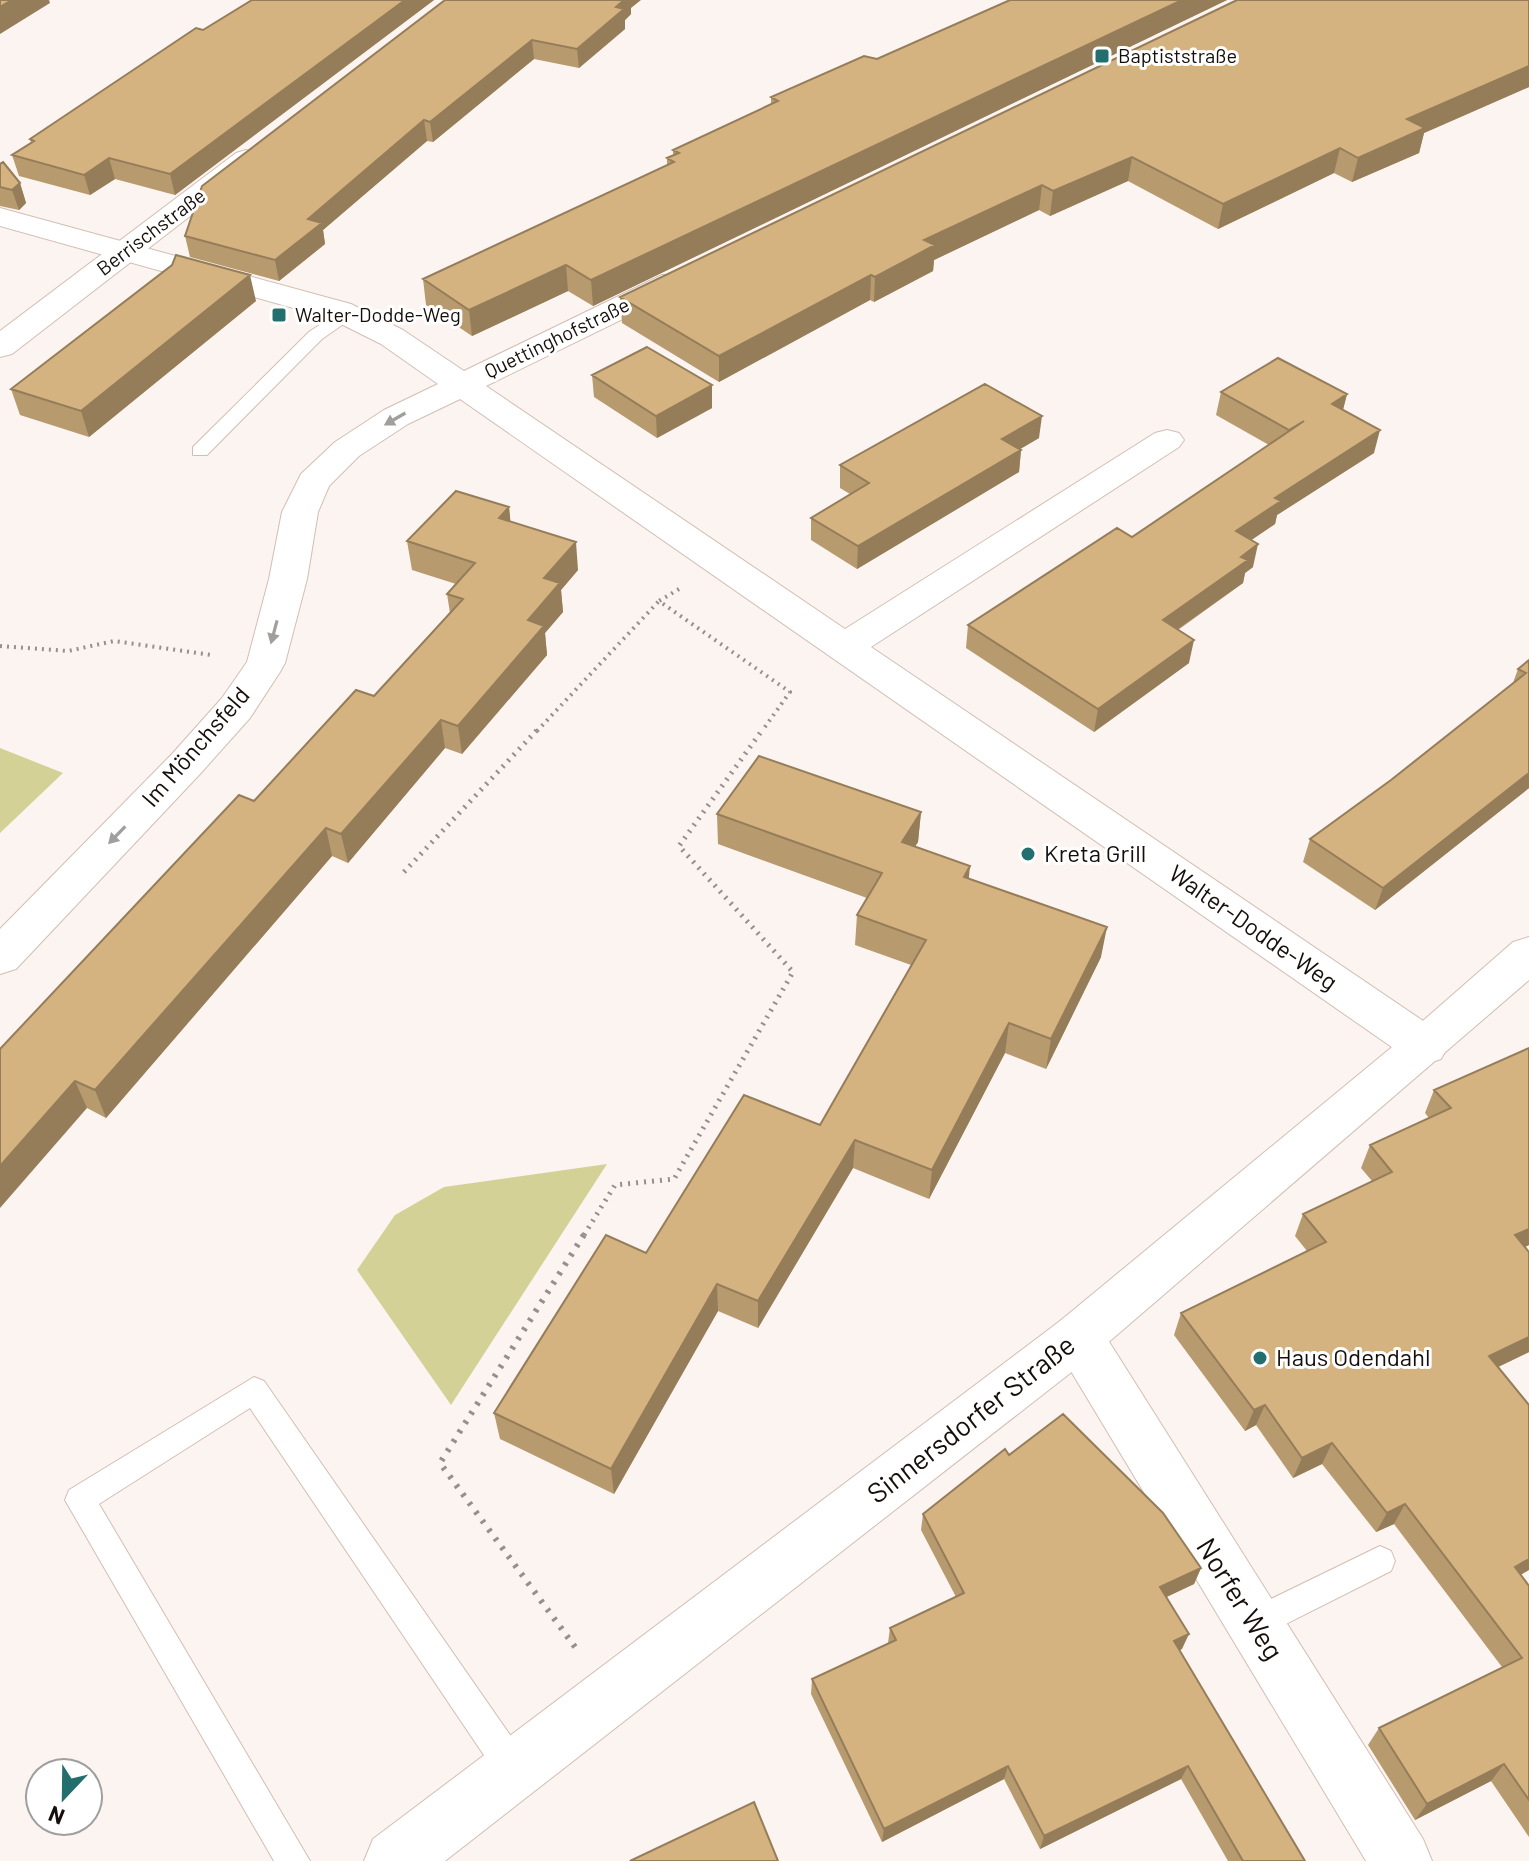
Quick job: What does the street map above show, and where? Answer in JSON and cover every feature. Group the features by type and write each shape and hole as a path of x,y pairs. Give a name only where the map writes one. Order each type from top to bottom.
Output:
{"street":[{"name":"Berrischstraße","path":"0,347 267,143"},
{"name":"Walter-Dodde-Weg","path":"0,217 127,250 346,314 392,337 465,383 1425,1046"},
{"name":"Quettinghofstraße","path":"465,383 705,267"},
{"name":"Im Mönchsfeld","path":"0,957 186,764 236,708 266,663 288,579 300,512 313,482 347,449 396,417 465,383"},
{"path":"844,647 1167,440"},
{"name":"Sinnersdorfer Straße","path":"395,1861 1078,1337 1425,1046 1529,954"},
{"name":"Norfer Weg","path":"1078,1337 1401,1861"}],"lane":[{"path":"200,451 316,335 346,314"},
{"path":"293,1861 80,1500 254,1390 514,1770"},
{"path":"1255,1623 1380,1561"}],"path":[{"path":"404,872 659,601 725,564"},
{"path":"611,1696 440,1463 615,1185 674,1179 793,972 679,846 790,692 659,601"},
{"path":"0,646 68,651 114,641 266,663"}],"shaded area":[{"path":"0,748 63,773 0,833"},
{"path":"607,1164 451,1405 357,1270 395,1215 444,1187"}],"building":[{"path":"0,0 12,0 0,7"},
{"path":"252,0 405,0 170,174 109,158 84,175 12,155 34,141 30,139 196,28 203,30"},
{"path":"445,0 624,0 616,7 624,9 577,49 532,40 430,122 424,120 308,219 322,223 275,260 185,236 202,186"},
{"path":"1010,0 1182,0 591,280 566,265 469,310 423,279 674,162 667,158 679,153 673,150 778,101 771,97 864,56 877,59"},
{"path":"1237,0 1529,0 1529,66 1407,119 1425,128 1358,158 1340,148 1223,204 1132,157 1053,191 1042,185 924,240 935,245 875,277 871,275 719,356 620,297"},
{"path":"3,162 20,183 12,190 0,187 0,164"},
{"path":"176,255 250,275 81,411 11,389 172,265"},
{"path":"647,347 712,385 656,416 592,375"},
{"path":"1278,358 1347,394 1332,404 1380,430 1275,498 1281,501 1236,531 1258,544 1241,557 1248,560 1163,620 1194,640 1098,709 968,625 1117,528 1132,537 1304,421 1289,430 1221,392"},
{"path":"985,384 1042,416 1002,439 1021,450 858,546 811,518 869,483 840,465"},
{"path":"456,491 509,507 499,518 576,542 544,578 560,583 528,620 544,626 458,726 441,720 341,834 326,828 95,1090 75,1081 0,1166 0,1049 239,795 254,801 356,690 374,696 463,599 447,594 475,563 407,541"},
{"path":"1529,660 1529,773 1383,888 1310,839 1391,780 1526,673 1518,669"},
{"path":"759,756 921,812 902,842 970,866 964,877 1107,927 1051,1039 1009,1023 932,1170 855,1140 758,1301 717,1284 611,1469 494,1413 606,1235 646,1253 744,1095 820,1125 926,940 857,915 882,873 717,814"},
{"path":"1529,1048 1529,1229 1515,1235 1529,1252 1529,1337 1489,1356 1529,1405 1529,1559 1515,1567 1529,1586 1529,1800 1504,1764 1427,1804 1379,1728 1522,1658 1405,1504 1387,1513 1332,1443 1302,1458 1265,1405 1254,1410 1181,1313 1326,1242 1303,1214 1392,1172 1370,1145 1451,1108 1434,1090"},
{"path":"1063,1414 1163,1513 1201,1568 1160,1587 1189,1634 1174,1641 1305,1861 1243,1861 1188,1766 1044,1836 1008,1766 884,1829 812,1679 896,1640 890,1628 964,1593 923,1514 1005,1449 1009,1455"},
{"path":"754,1802 778,1861 630,1861"}],"place":[{"name":"Baptiststraße","path":"1102,56"},
{"name":"Walter-Dodde-Weg","path":"279,315"},
{"name":"Kreta Grill","path":"1028,854"},
{"name":"Haus Odendahl","path":"1260,1358"}]}
